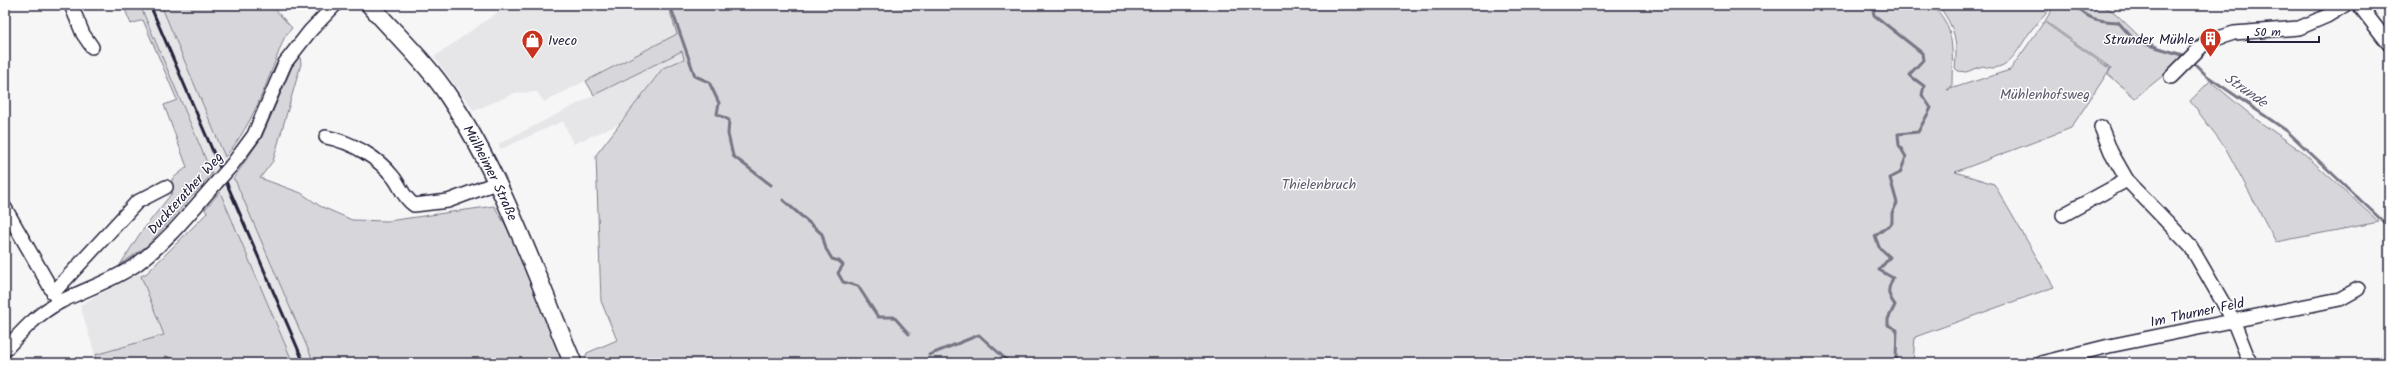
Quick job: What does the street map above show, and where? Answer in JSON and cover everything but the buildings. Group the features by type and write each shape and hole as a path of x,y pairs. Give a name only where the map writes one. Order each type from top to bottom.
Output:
{"main road":[{"name":"Mülheimer Straße","path":"370,5 423,64 449,96 466,123 496,183 573,363"}],"street":[{"path":"71,5 84,34 92,47"},
{"name":"Duckterather Weg","path":"56,298 100,285 136,265 157,248 231,166 254,135 285,63 310,31 335,5"},
{"path":"2171,77 2206,42 2234,33 2299,28 2327,16 2345,5"},
{"path":"2359,5 2389,44"},
{"path":"2101,127 2111,152 2127,180 2191,247 2233,320 2250,363"},
{"path":"326,137 344,140 386,168 399,185 405,198 414,205 448,201 496,183"},
{"path":"2063,215 2127,180"},
{"name":"Duckterather Weg","path":"5,350 26,326 56,298 137,202 166,187"},
{"path":"5,208 56,298"},
{"name":"Im Thurner Feld","path":"2041,363 2233,320 2340,299 2358,289"}],"shaded area":[{"path":"140,5 161,5 225,157 224,160 233,179 235,180 314,363 293,363"},
{"path":"508,5 668,5 677,34 544,102 537,92 515,93 474,111 434,57"},
{"path":"682,51 684,59 663,68 620,124 573,144 563,121 501,149 498,144"},
{"path":"140,273 164,335 95,355 80,305"}],"green space":[{"path":"123,5 140,5 212,174 148,245 120,265 139,235 172,193 172,179 187,167 164,105 177,100 143,20 131,24"},
{"path":"161,5 271,5 292,28 285,36 253,114 245,129 225,157"},
{"name":"Thielenbruch","path":"668,5 1931,5 1945,22 1951,42 1952,86 1947,90 2010,70 2044,22 2110,69 2071,128 1955,172 1994,184 2054,287 1915,337 1913,363 584,363 587,353 617,340 601,301 596,155 663,68 684,59 682,51 594,95 586,81 677,34"},
{"path":"1938,5 2052,5 2032,29 2018,50 2006,63 2000,67 1992,68 1983,66 1966,72 1958,71 1955,68 1956,50 1952,27"},
{"path":"2055,5 2102,5 2115,13 2143,40 2185,58 2135,98 2108,74 2111,68 2045,21"},
{"path":"300,56 301,64 273,161 260,178 301,193 320,206 352,220 388,221 494,206 520,249 568,363 314,363 235,180 233,179 262,137 292,67"},
{"path":"2210,81 2257,120 2300,150 2379,222 2276,242 2225,147 2190,101"},
{"path":"220,192 293,363 97,363 95,355 164,335 141,276 147,273 207,213 205,209"}],"waterway":[{"path":"670,5 695,76 709,82 719,103 717,114 729,120 728,134 733,156 771,185"},
{"path":"1872,5 1874,15 1922,53 1923,60 1909,75 1924,86 1922,95 1931,108 1918,132 1898,134 1899,145 1906,157 1900,173 1890,178 1897,203 1892,213 1892,223 1875,236 1879,247 1890,257 1879,270 1893,278 1889,295 1895,305 1888,319 1888,325 1897,330 1896,357 1898,363"},
{"name":"Strunde","path":"2075,5 2089,17 2094,19 2118,22 2135,41 2186,56"},
{"name":"Strunde","path":"2192,61 2207,76 2287,131 2389,227"},
{"path":"783,200 822,234 826,249 832,259 839,261 843,265 838,273 843,282 858,286 878,317 894,317 909,334"},
{"path":"929,355 979,335 1010,363"},
{"path":"166,357 181,363"}],"railway":[{"path":"150,5 304,363"}],"place":[{"name":"Strunder Mühle","path":"2210,58"},
{"name":"Iveco","path":"533,60"}],"park label":[{"name":"Mühlenhofsweg","path":"2045,94"}]}
